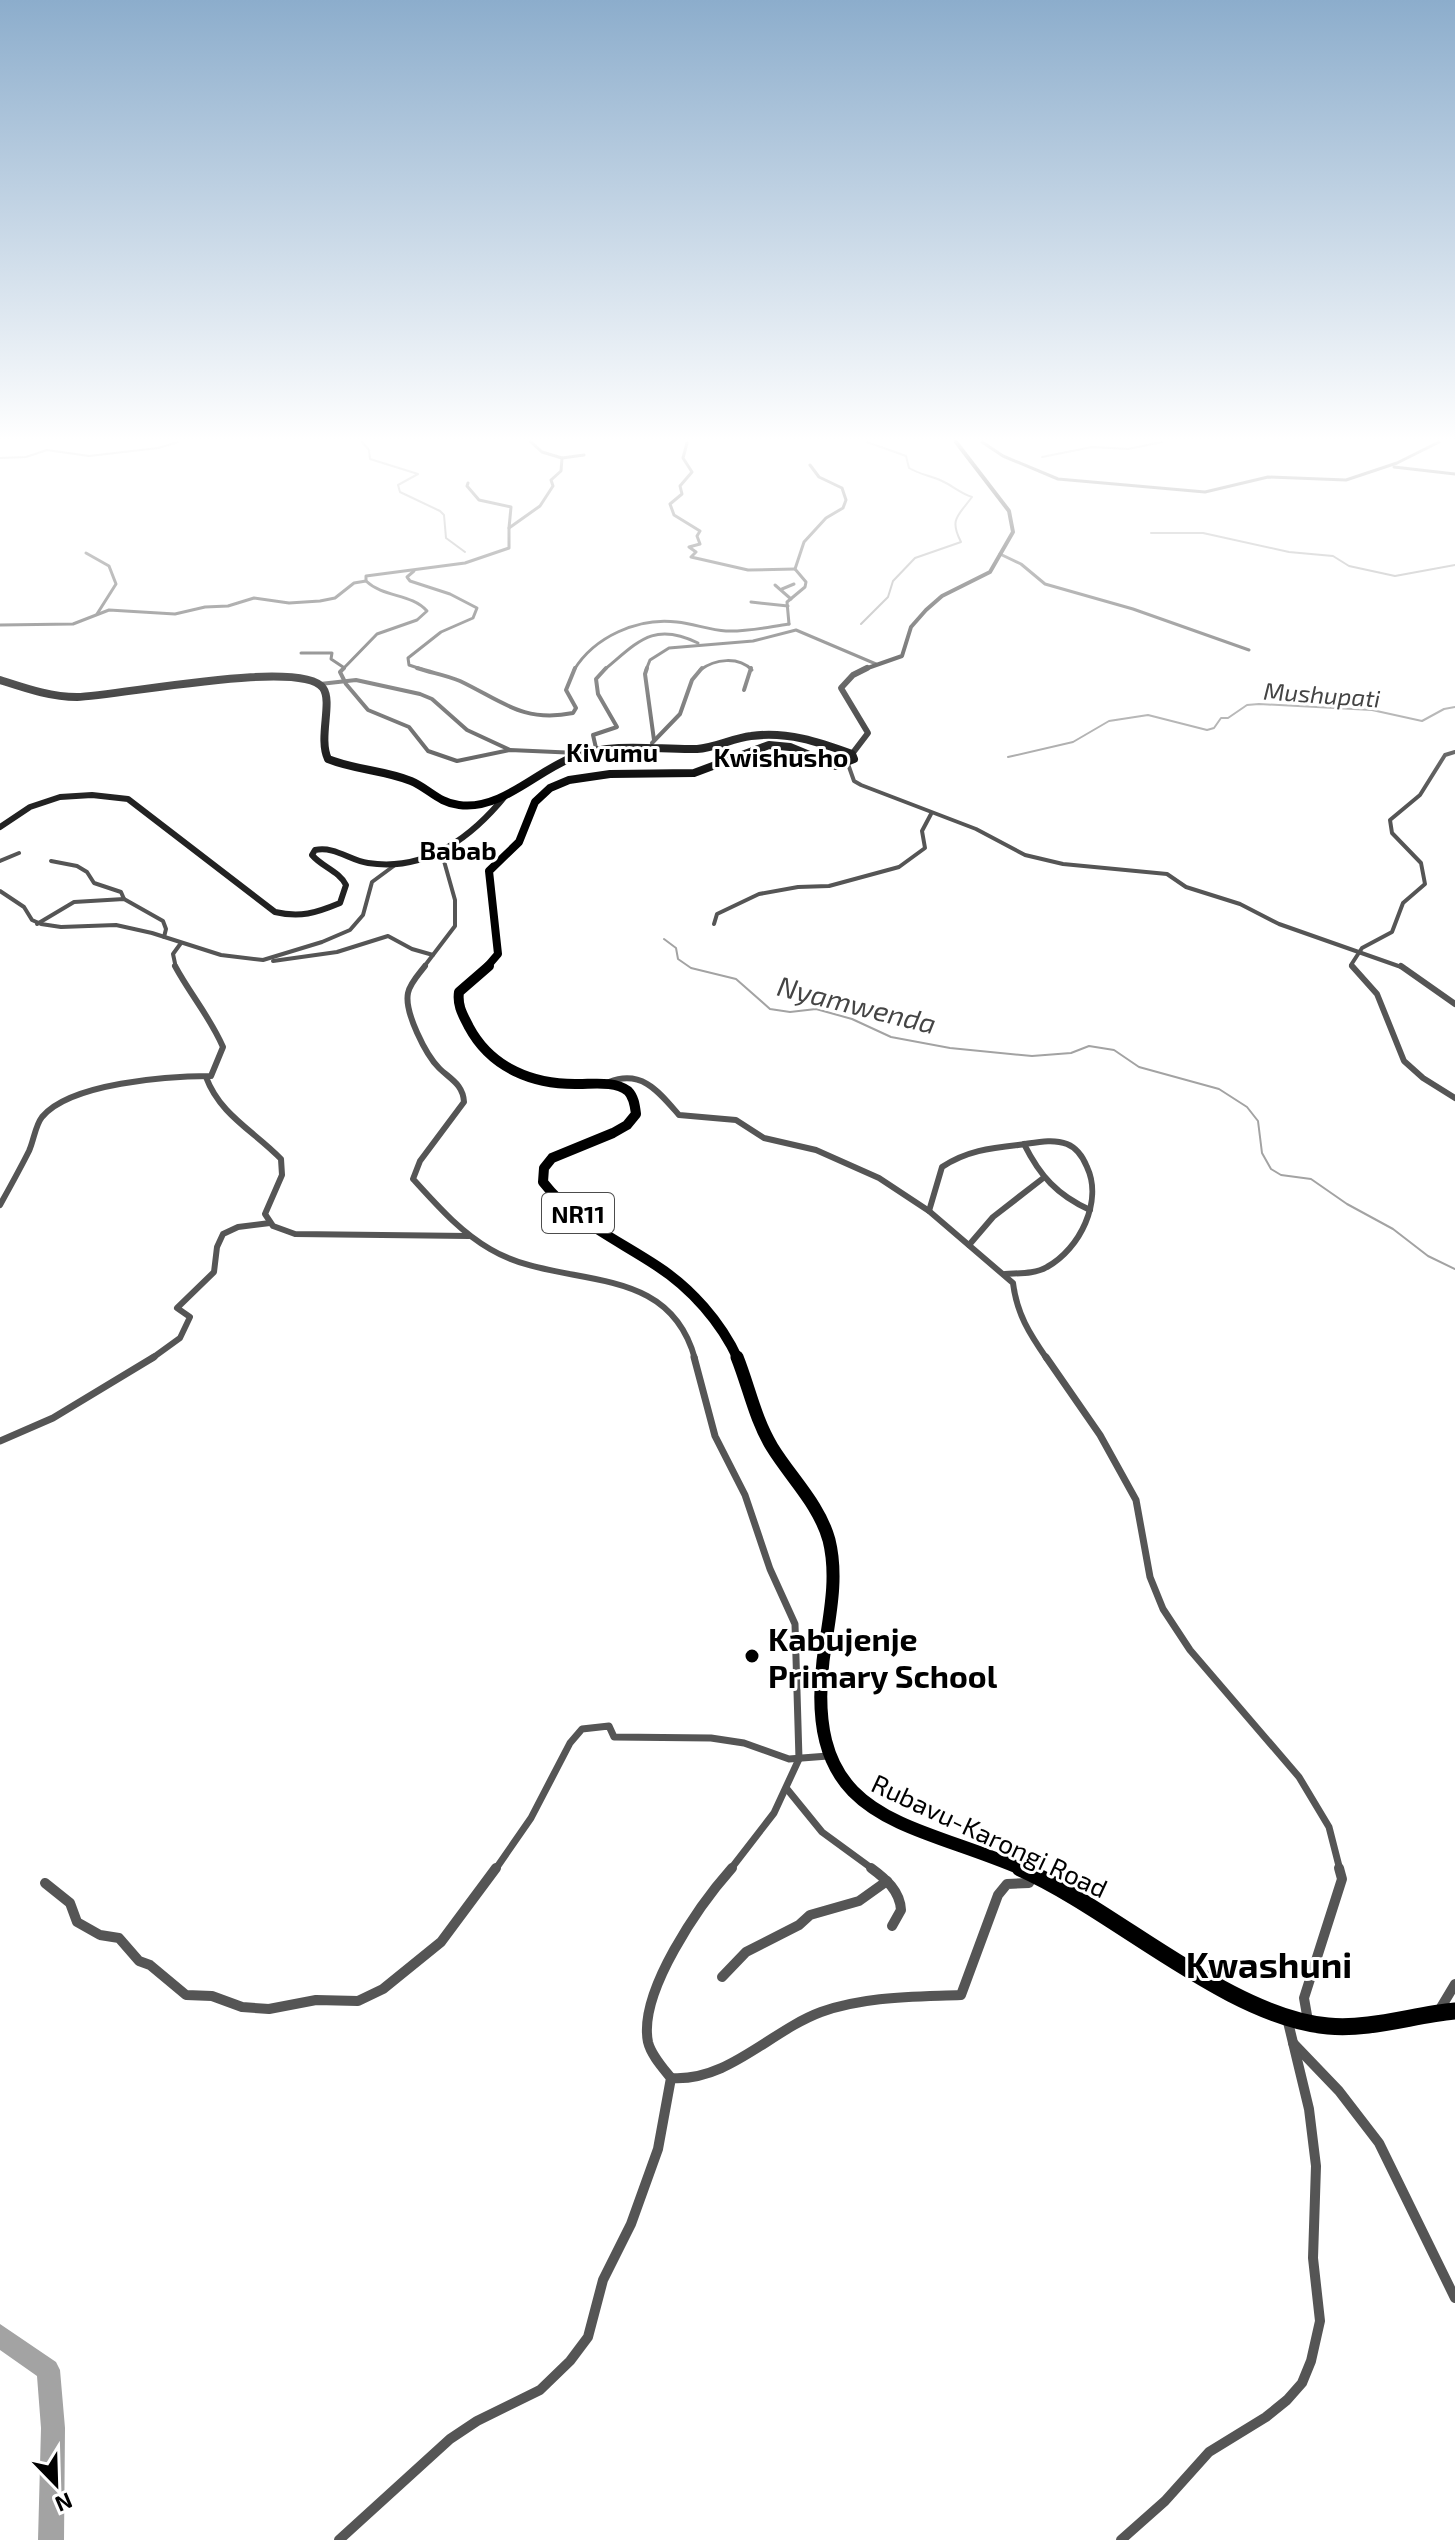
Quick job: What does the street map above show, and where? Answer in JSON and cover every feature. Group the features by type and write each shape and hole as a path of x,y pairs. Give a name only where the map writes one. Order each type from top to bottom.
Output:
{"highway":[{"path":"0,680 42,694 77,697 279,675 302,677 320,684 327,697 322,746 328,759 349,768 411,781 437,799 452,804 476,805 506,795 539,774 596,748 651,744 701,749 749,736 777,734 809,739 850,759"},
{"path":"606,1084 553,1083 500,1062 480,1046 458,1003 462,987 490,965 498,954 489,871 522,838 533,804 547,792 574,780 606,775 695,773 766,745 793,747 831,766 850,759"},
{"name":"Rubavu-Karongi Road","path":"606,1084 617,1086 632,1097 636,1106 633,1120 617,1133 557,1153 546,1163 543,1182 561,1201 625,1248 667,1272 712,1318 733,1347 750,1401 770,1444 822,1518 833,1561 821,1714 828,1756 855,1796 867,1806 904,1824 1033,1874 1105,1913 1220,1986 1286,2016 1308,2022 1364,2026 1455,2011"}],"main road":[{"path":"850,759 868,733 863,718 841,688 857,671 902,656 911,627 926,610 942,596 985,576 996,561"},
{"path":"0,827 23,809 51,798 100,796 128,799 275,912 292,916 312,915 340,903 348,888 347,882 337,873 314,859 313,852 329,848 370,864 424,860 442,854 485,819 506,795"}],"street":[{"path":"97,614 116,584 109,566 99,561"},
{"path":"473,561 364,577 383,596 419,602 427,611 417,620 377,634 343,667 339,674 344,686 363,699 368,710 409,727 428,751 441,757 457,761 510,750 581,753"},
{"path":"706,561 748,570 795,569"},
{"path":"795,569 797,561"},
{"path":"1015,561 1045,584 1133,609 1249,650"},
{"path":"415,569 407,576 410,581 471,603 477,612 473,618 441,632 412,654 408,658 409,665 454,678 497,704 525,714 573,713 576,708 566,690 572,672 601,643 633,625 668,621 711,630 735,631 789,624"},
{"path":"795,569 806,582 788,606 789,624 796,630 876,664"},
{"path":"0,625 73,624 109,610 175,614 205,607 224,607 254,598 280,603 320,601 335,598 354,583 366,581"},
{"path":"782,589 794,584"},
{"path":"775,585 791,599"},
{"path":"751,602 788,606"},
{"path":"651,744 646,665 663,651 698,643 753,641 796,630"},
{"path":"596,748 593,735 617,727 597,692 596,679 606,667 646,635 672,633 698,643"},
{"path":"301,653 332,653 331,659 343,667"},
{"path":"651,744 683,711 692,679 705,666 726,660 748,665 752,669 744,690"},
{"path":"320,684 367,682 427,697 464,728 510,750"},
{"path":"1455,752 1445,755 1420,795 1390,820 1392,833 1421,863 1425,884 1403,903 1392,932 1373,940 1354,954 1351,965 1377,994 1401,1058 1423,1078 1455,1098"},
{"path":"850,759 857,784 976,829 1025,855 1063,864 1167,874 1194,890 1240,904 1279,924 1407,969 1455,1004"},
{"path":"714,924 717,914 759,894 798,887 829,886 904,865 925,848 922,831 931,814"},
{"path":"0,861 19,853"},
{"path":"339,2540 450,2439 477,2421 540,2390 570,2361 588,2337 603,2280 631,2224 658,2149 671,2078 648,2043 648,2021 663,1972 702,1902 752,1845 787,1789 799,1759 795,1624 770,1569 745,1495 715,1436 694,1355 682,1326 660,1302 625,1284 527,1263 492,1251 469,1236 421,1191 413,1179 418,1163 454,1122 464,1102 460,1088 431,1058 409,1012 410,987 433,955 451,938 457,923 456,899 447,875 448,863 442,854"},
{"path":"51,861 78,866 90,873 94,883 121,892 124,899"},
{"path":"260,960 319,944 352,928 365,911 365,895 374,877 398,863"},
{"path":"0,891 24,907 37,924 111,924 230,956 260,960 321,956 388,936 412,949 433,955"},
{"path":"37,924 74,902 124,899 163,921 166,929 164,937"},
{"path":"0,1205 30,1149 40,1119 59,1101 130,1082 170,1076 211,1076 223,1047 210,1017 200,1008 189,984 174,965 173,954 181,943"},
{"path":"206,1077 209,1091 221,1107 242,1129 281,1159 282,1175 265,1214 270,1223 281,1231 310,1235 469,1236"},
{"path":"606,1084 620,1078 638,1078 660,1090 679,1115 731,1119 764,1138 827,1154 879,1178 929,1211 1013,1283 1016,1306 1023,1324 1100,1435 1136,1500 1150,1577 1163,1609 1190,1650 1299,1777 1329,1827 1342,1879 1304,1998 1308,2022"},
{"path":"929,1211 942,1167 980,1149 1062,1143 1081,1154 1095,1195 1074,1237 1050,1266 1005,1274"},
{"path":"1024,1144 1042,1179 1062,1197 1090,1210"},
{"path":"969,1245 993,1217 1027,1187 1042,1179"},
{"path":"0,1441 53,1418 180,1338 190,1317 177,1308 215,1270 218,1261 216,1243 220,1236 233,1228 270,1223"},
{"path":"45,1883 70,1903 77,1922 100,1935 119,1938 139,1961 157,1970 186,1995 212,1996 242,2007 269,2009 316,2000 358,2001 383,1989 441,1942 507,1856 531,1818 570,1743 582,1729 609,1726 614,1737 631,1739 656,1736 732,1741 783,1758 828,1756"},
{"path":"787,1789 796,1804 821,1831 887,1881 901,1904 901,1912 892,1926"},
{"path":"671,2078 685,2080 709,2075 739,2060 772,2036 837,2007 871,1999 961,1995 983,1929 1001,1889 1007,1884 1029,1883 1033,1874"},
{"path":"722,1977 746,1952 799,1925 810,1915 859,1901 887,1881"},
{"path":"1438,2012 1455,1984"},
{"path":"1121,2540 1165,2501 1209,2452 1287,2400 1302,2383 1311,2361 1320,2321 1313,2258 1316,2166 1309,2109 1286,2016"},
{"path":"1292,2043 1302,2049 1339,2091 1379,2143 1455,2298"}],"waterway":[{"path":"861,624 888,597 893,581 913,561"},
{"path":"1340,561 1349,566 1395,576 1455,565"},
{"name":"Mushupati","path":"1008,757 1073,742 1109,721 1148,715 1207,730 1214,728 1221,718 1228,718 1247,705 1372,710 1422,721 1444,709 1455,707"},
{"name":"Nyamwenda","path":"664,939 676,948 678,959 691,968 736,979 770,1009 790,1012 816,1009 852,1019 891,1037 950,1048 1032,1056 1071,1053 1089,1046 1114,1050 1139,1067 1219,1089 1247,1107 1258,1121 1262,1153 1271,1169 1281,1175 1311,1179 1347,1204 1393,1229 1428,1256 1455,1269"},
{"path":"0,2336 48,2370 53,2428 51,2540"}],"place":[{"name":"Kabujenje Primary School","path":"752,1656"}],"district":[{"name":"Kivumu","path":"612,751"},
{"name":"Kwishusho","path":"781,756"},
{"name":"Babab","path":"458,849"},
{"name":"Kwashuni","path":"1269,1963"}]}
